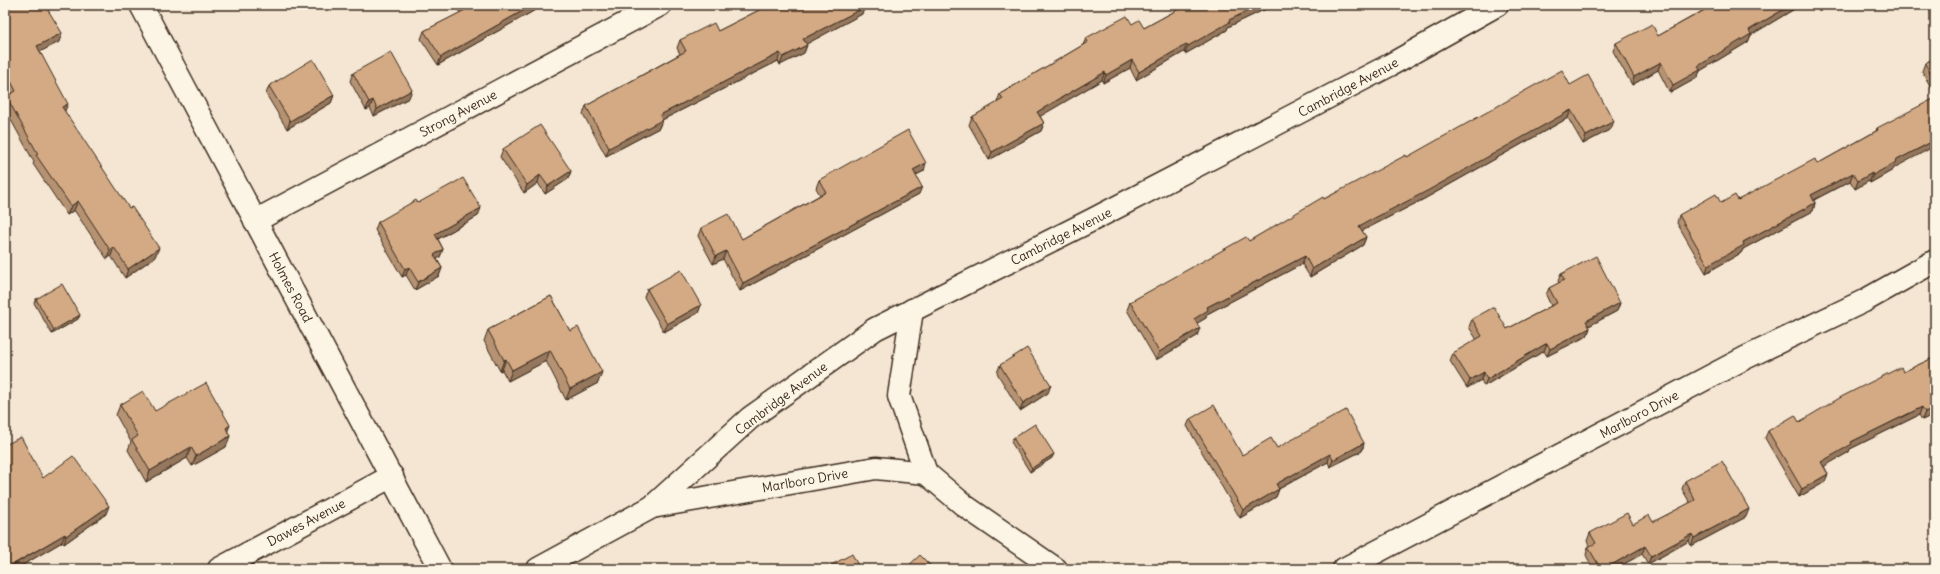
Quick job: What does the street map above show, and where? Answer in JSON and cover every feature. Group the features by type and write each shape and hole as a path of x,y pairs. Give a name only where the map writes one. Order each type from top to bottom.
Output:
{"street":[{"name":"Holmes Road","path":"141,5 440,569"},
{"name":"Strong Avenue","path":"255,221 660,5"},
{"name":"Cambridge Avenue","path":"652,507 750,418 875,329 1100,216 1376,73 1497,5"},
{"name":"Marlboro Drive","path":"1344,569 1745,358 1864,301 1935,261"},
{"path":"912,310 899,396 926,473 965,506 1056,569"},
{"name":"Marlboro Drive","path":"538,569 652,507 876,468 926,473"},
{"name":"Dawes Avenue","path":"220,569 392,476"}],"building":[{"path":"5,5 45,5 62,33 37,46 68,104 62,107 129,208 132,207 159,248 128,269 114,247 110,250 78,201 71,206 36,155 38,154 6,96 16,91 5,70"},
{"path":"463,5 533,5 441,57 424,31 465,10"},
{"path":"769,5 864,5 865,7 803,39 807,45 783,57 780,53 660,115 662,120 609,148 586,106 686,51 680,40 714,23 718,31"},
{"path":"1186,5 1260,5 1229,20 1230,22 1188,46 1187,44 1139,72 1132,60 1106,75 1105,72 1037,112 1044,123 992,152 972,117 1003,99 1000,94 1088,42 1086,38 1127,16 1132,24 1139,20 1144,28"},
{"path":"1709,5 1791,5 1749,30 1751,34 1698,66 1700,70 1673,85 1661,62 1634,77 1616,43 1652,24 1658,36 1710,7"},
{"path":"391,52 412,90 377,109 373,100 369,102 353,73"},
{"path":"1935,58 1935,82 1925,63"},
{"path":"313,59 334,95 290,121 269,86"},
{"path":"1562,70 1570,85 1588,75 1614,121 1586,136 1571,110 1427,191 1359,226 1366,237 1312,269 1305,256 1207,307 1208,310 1194,319 1200,328 1159,352 1130,302 1246,237 1249,241 1323,197 1324,199 1406,155 1407,157"},
{"path":"1935,98 1935,140 1895,161 1896,162 1873,175 1872,173 1858,181 1853,173 1811,195 1815,203 1743,242 1744,245 1708,265 1679,215 1716,194 1721,203 1735,195 1738,200 1815,159 1817,164 1878,130 1877,128"},
{"path":"540,125 571,171 548,186 540,175 527,185 503,149"},
{"path":"908,130 926,163 913,170 922,187 743,283 726,251 716,256 701,228 728,214 742,239 826,192 819,180"},
{"path":"463,178 481,208 435,234 443,249 434,255 442,268 418,282 409,267 405,269 378,222 416,200 418,203"},
{"path":"1596,256 1620,303 1586,321 1590,328 1550,349 1547,343 1487,379 1484,372 1470,380 1453,353 1482,336 1472,319 1494,307 1507,329 1557,303 1549,288 1564,280 1561,274"},
{"path":"681,270 701,305 667,324 647,289"},
{"path":"62,284 80,315 54,330 36,299"},
{"path":"551,296 570,331 578,327 602,372 570,389 550,350 512,370 506,359 504,360 488,330"},
{"path":"1027,348 1051,385 1023,403 1000,365"},
{"path":"1935,357 1935,407 1925,412 1922,407 1851,442 1852,444 1821,462 1828,474 1802,489 1768,431 1795,415 1799,422 1843,396 1901,367 1903,372"},
{"path":"206,383 230,425 226,428 230,436 196,456 191,447 150,471 132,440 138,436 120,405 143,391 155,411"},
{"path":"1214,405 1242,455 1271,438 1277,448 1346,410 1364,443 1333,460 1330,454 1276,484 1279,489 1243,510 1190,419"},
{"path":"1035,424 1054,454 1032,468 1013,438"},
{"path":"21,437 43,478 73,456 109,506 66,536 65,534 5,569 5,445"},
{"path":"1722,461 1749,509 1694,538 1692,534 1651,556 1645,546 1604,569 1601,569 1588,547 1596,543 1590,533 1627,513 1633,524 1649,515 1653,522 1695,500 1685,481"},
{"path":"852,554 860,569 824,569"},
{"path":"920,555 934,569 905,569"}]}
